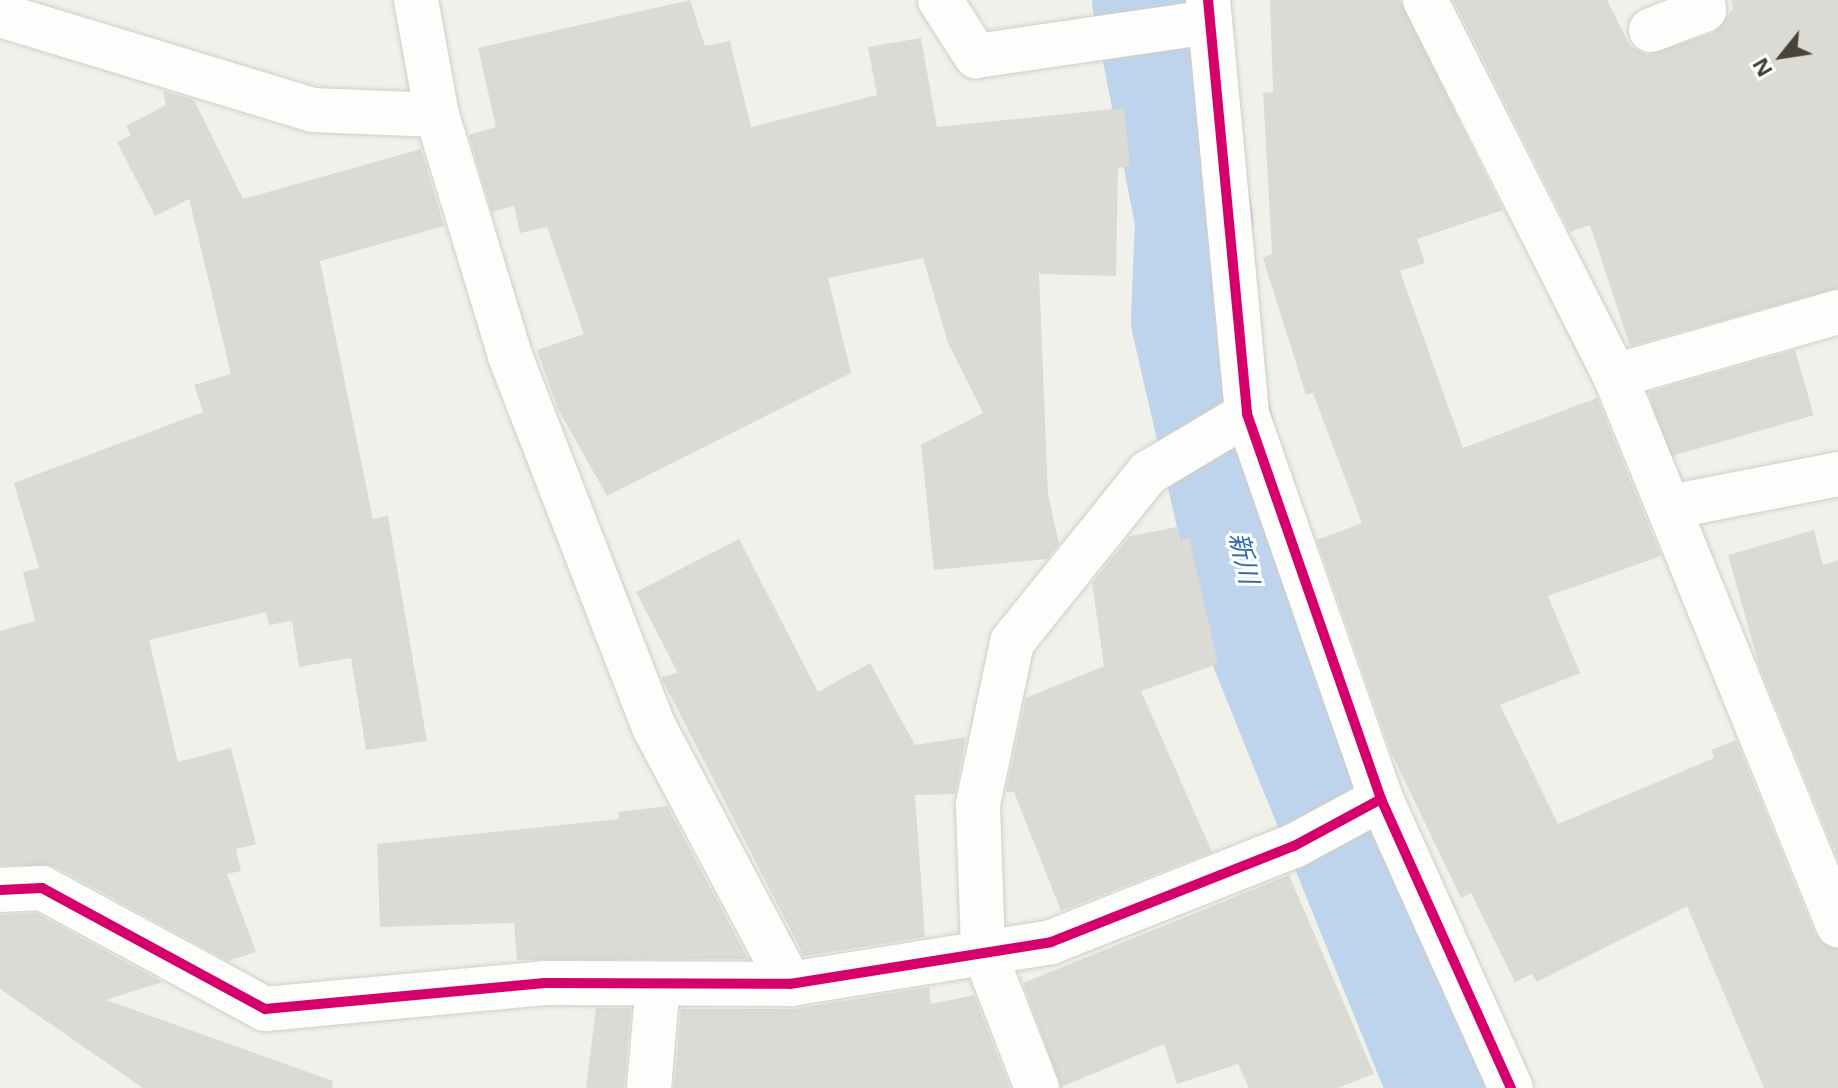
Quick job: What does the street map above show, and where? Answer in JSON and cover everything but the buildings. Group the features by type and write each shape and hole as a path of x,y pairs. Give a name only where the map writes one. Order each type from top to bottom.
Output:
{"street":[{"path":"416,0 437,115 510,356 654,727 790,984"},
{"path":"940,0 976,56 1209,11 1247,414 1381,799 1511,1088"},
{"path":"1425,0 1615,376 1838,925"},
{"path":"1651,30 1704,10 1702,0"},
{"path":"0,15 313,110 437,115"},
{"path":"1615,376 1838,312"},
{"path":"1037,1088 983,949 978,804 1012,642 1148,473 1247,414"},
{"path":"1670,507 1838,474"},
{"path":"0,890 42,888 265,1009 545,983 790,984 983,949 1051,942 1294,846 1381,799"},
{"path":"649,1088 658,984"}],"waterway":[{"name":"新川","path":"1151,0 1194,220 1190,320 1260,625 1447,1088"}],"cycle path":[{"path":"1208,0 1247,414 1381,799 1511,1088"},
{"path":"0,890 42,888 265,1009 545,983 790,984 1051,942 1294,846 1381,799"}]}
